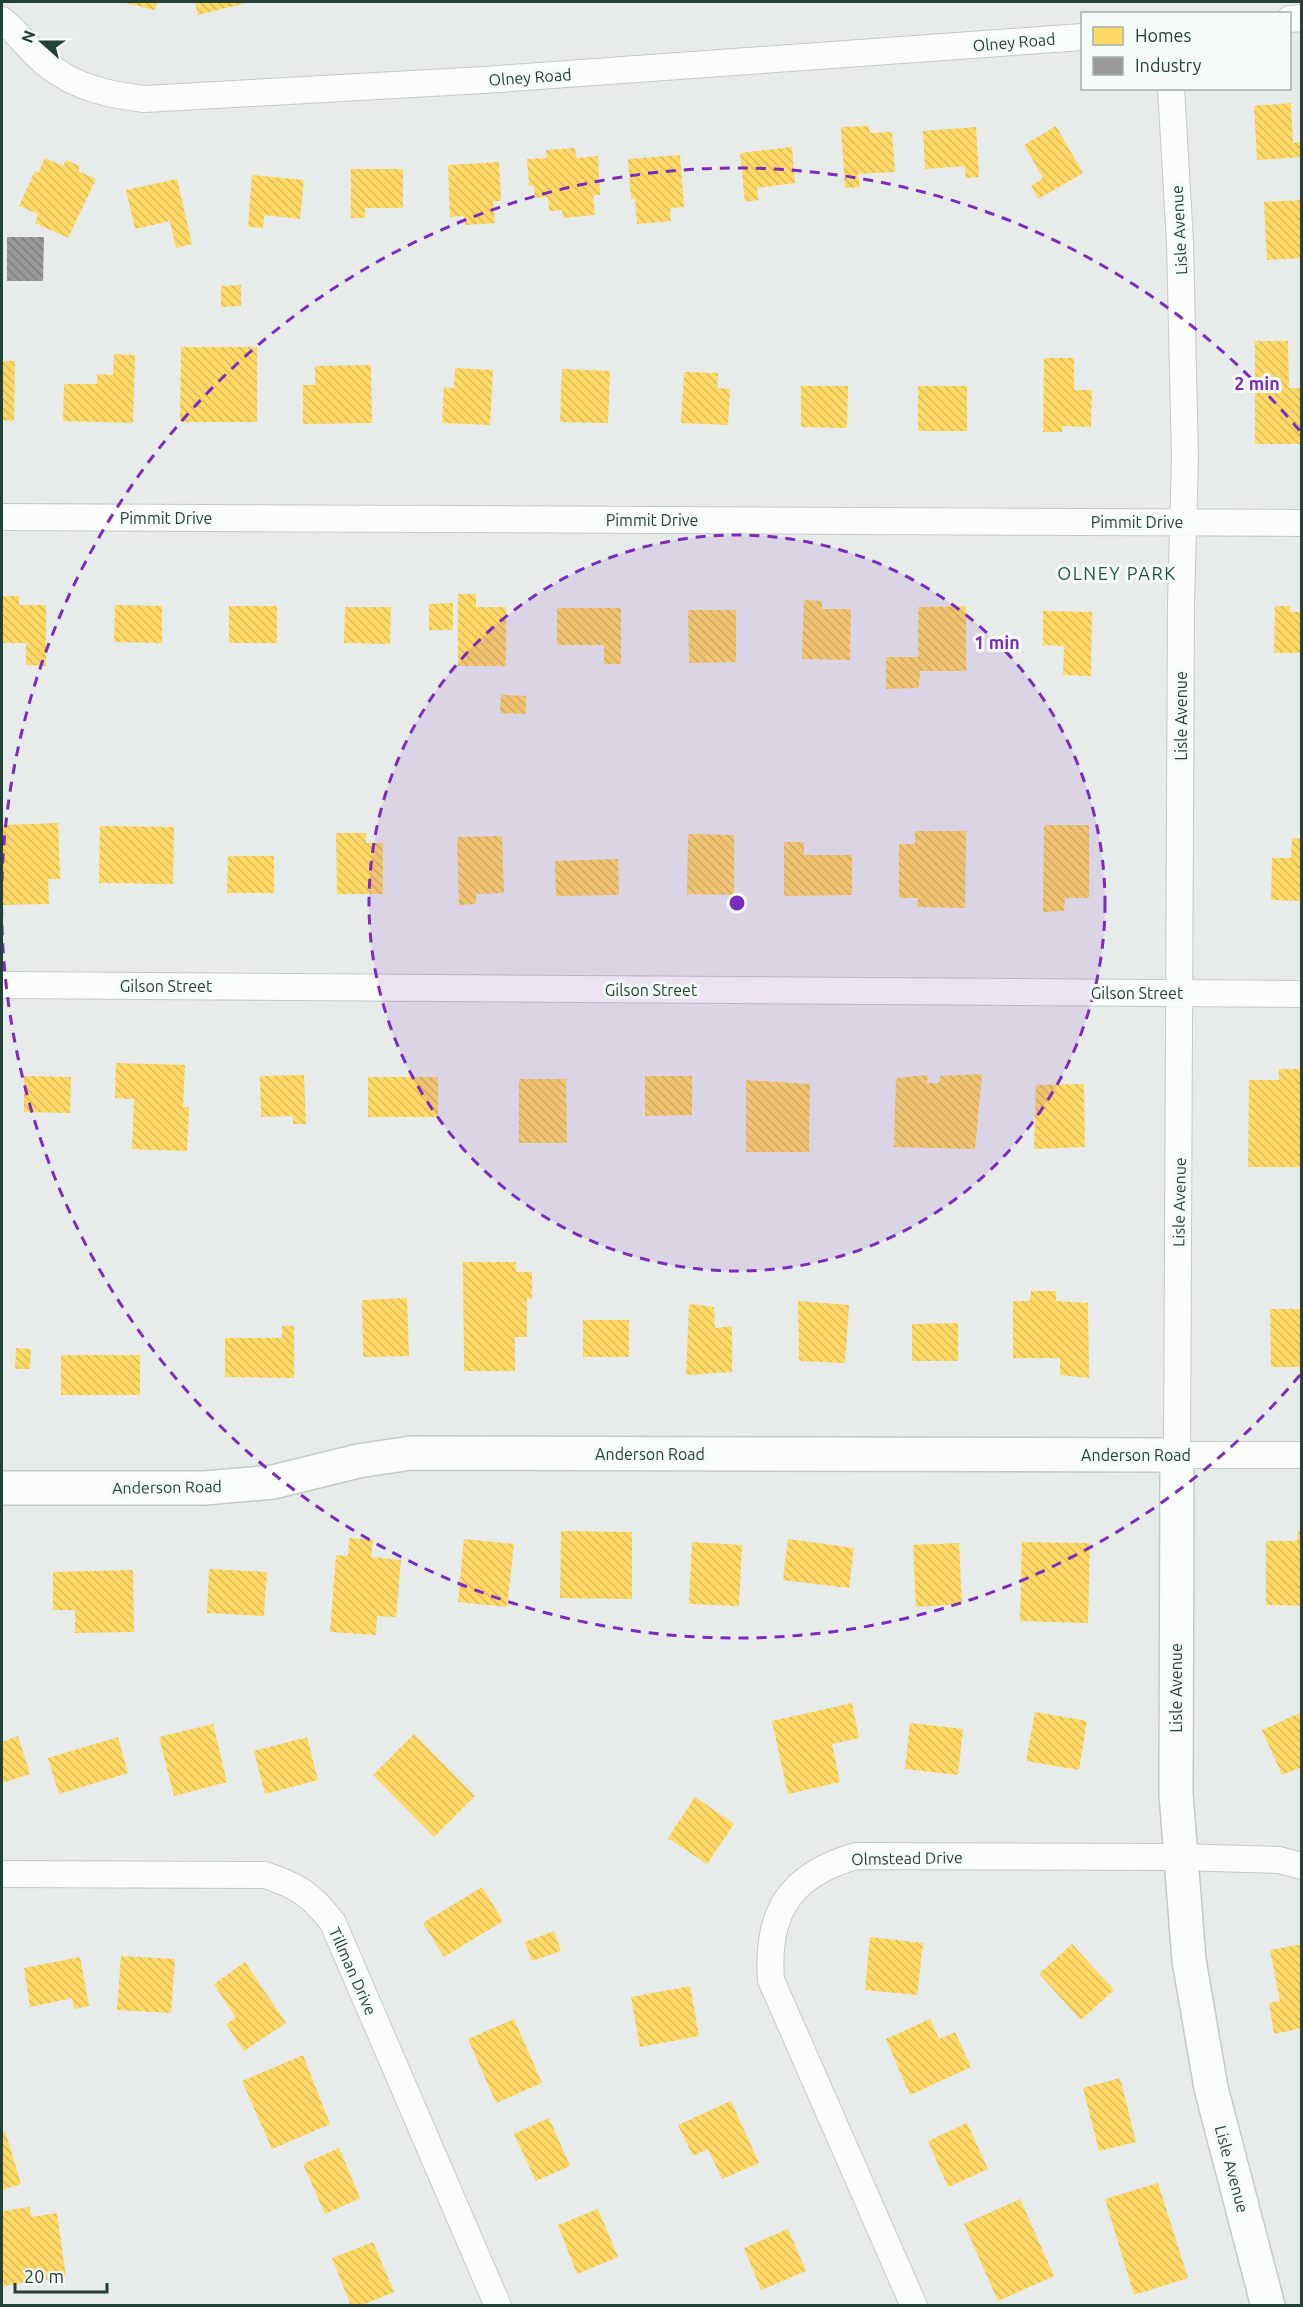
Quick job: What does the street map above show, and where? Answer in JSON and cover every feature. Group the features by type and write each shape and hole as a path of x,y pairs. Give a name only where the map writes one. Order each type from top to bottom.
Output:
{"street":[{"name":"Olney Road","path":"2,20 48,66 78,84 110,95 145,99 542,76 1081,37"},
{"name":"Lisle Avenue","path":"1171,90 1180,242 1185,458 1179,993 1176,1794 1189,1960 1210,2088 1268,2306"},
{"name":"Pimmit Drive","path":"2,517 1302,523"},
{"name":"Gilson Street","path":"2,985 1302,994"},
{"name":"Anderson Road","path":"2,1488 205,1488 273,1482 358,1461 411,1453 1302,1455"},
{"name":"Olmstead Drive","path":"914,2306 771,1980 769,1953 773,1926 785,1901 805,1879 828,1864 856,1856 1180,1857 1279,1860 1302,1866"},
{"name":"Tillman Drive","path":"2,1874 264,1875 293,1884 316,1901 333,1923 498,2306"}],"building: Homes":[{"path":"121,2 157,2 155,10"},
{"path":"195,2 250,2 198,15"},
{"path":"1291,103 1293,143 1302,142 1302,157 1257,160 1254,106"},
{"path":"869,126 870,133 892,132 895,172 858,174 860,187 845,188 841,127"},
{"path":"1056,126 1083,173 1038,199 1031,186 1043,178 1024,145"},
{"path":"976,127 979,177 966,178 965,166 925,169 923,131"},
{"path":"792,147 795,183 757,188 758,200 745,202 740,153"},
{"path":"575,148 576,158 598,156 600,195 593,195 595,215 563,218 562,210 549,211 548,197 535,198 534,186 529,186 527,159 547,158 546,150"},
{"path":"680,155 684,207 670,208 671,221 637,224 635,198 631,199 628,159"},
{"path":"45,158 63,166 66,160 80,166 78,171 96,179 68,238 35,223 38,214 19,206 35,171 38,173"},
{"path":"499,162 501,201 493,201 495,223 465,225 464,216 450,217 448,165"},
{"path":"351,169 403,169 403,208 365,208 365,218 351,218"},
{"path":"252,175 304,180 300,219 264,215 263,228 248,227"},
{"path":"177,179 192,244 176,248 170,221 135,229 126,190"},
{"path":"1302,200 1302,258 1267,260 1264,202"},
{"path":"241,285 241,306 221,307 221,286"},
{"path":"1255,341 1288,341 1289,388 1302,388 1302,444 1255,444"},
{"path":"181,347 257,347 257,422 180,422"},
{"path":"114,354 135,355 133,423 63,421 64,384 97,384 97,374 113,375"},
{"path":"1044,358 1074,358 1074,390 1092,390 1091,427 1062,426 1062,432 1043,432"},
{"path":"2,361 15,361 14,421 2,420"},
{"path":"371,365 372,423 303,424 303,385 315,385 315,366"},
{"path":"455,368 493,370 490,425 442,423 444,387 454,388"},
{"path":"562,369 610,371 608,423 560,422"},
{"path":"684,372 718,373 717,388 730,389 728,425 681,423"},
{"path":"801,386 848,386 847,428 801,427"},
{"path":"918,386 967,386 967,431 918,431"},
{"path":"458,594 476,594 476,607 506,607 506,666 458,666"},
{"path":"2,596 19,596 19,605 46,605 46,666 26,665 26,643 2,643"},
{"path":"804,600 822,601 822,609 851,609 850,660 802,659"},
{"path":"453,603 453,630 429,630 429,604"},
{"path":"115,605 162,606 162,643 114,642"},
{"path":"229,606 277,606 277,643 229,643"},
{"path":"966,606 966,671 920,671 919,688 886,689 886,657 918,657 918,607"},
{"path":"1275,606 1290,606 1290,612 1302,612 1302,653 1274,653"},
{"path":"345,607 391,607 390,644 344,643"},
{"path":"557,608 621,608 621,664 604,664 604,645 557,645"},
{"path":"688,610 736,610 736,662 689,663"},
{"path":"1043,611 1092,612 1091,676 1063,675 1064,646 1043,645"},
{"path":"501,695 526,696 526,714 500,713"},
{"path":"58,823 60,879 48,879 49,904 2,905 2,825"},
{"path":"1044,825 1089,825 1089,898 1065,898 1064,911 1043,912"},
{"path":"100,826 174,827 173,884 99,883"},
{"path":"915,831 966,831 965,908 917,907 918,898 899,898 899,844 915,844"},
{"path":"336,833 366,833 366,843 383,843 383,894 337,894"},
{"path":"688,834 734,835 734,895 687,894"},
{"path":"502,836 504,893 476,894 476,904 459,905 457,837"},
{"path":"1292,838 1302,839 1302,901 1271,900 1272,858 1291,858"},
{"path":"784,842 804,842 804,855 852,855 852,895 784,896"},
{"path":"228,856 274,856 274,893 227,893"},
{"path":"618,859 619,895 556,896 555,861"},
{"path":"116,1063 185,1065 183,1107 189,1107 187,1151 132,1149 134,1099 115,1098"},
{"path":"1279,1069 1302,1069 1302,1167 1248,1167 1249,1080 1279,1080"},
{"path":"982,1074 975,1149 894,1147 896,1078 928,1075 927,1083 939,1083 940,1076"},
{"path":"304,1075 306,1124 293,1124 293,1116 261,1117 260,1076"},
{"path":"24,1076 71,1077 70,1113 24,1112"},
{"path":"645,1076 692,1076 692,1115 645,1116"},
{"path":"368,1077 438,1077 438,1117 368,1117"},
{"path":"519,1079 566,1079 567,1143 519,1143"},
{"path":"746,1080 810,1084 809,1152 746,1152"},
{"path":"1084,1084 1085,1147 1034,1149 1036,1085"},
{"path":"463,1262 516,1262 516,1272 532,1272 532,1299 527,1298 527,1337 515,1337 515,1371 464,1371"},
{"path":"1031,1291 1056,1291 1056,1301 1088,1303 1089,1378 1060,1375 1060,1358 1013,1358 1013,1301 1030,1301"},
{"path":"407,1298 409,1356 363,1357 362,1300"},
{"path":"798,1301 849,1305 845,1363 799,1361"},
{"path":"689,1304 714,1307 715,1328 732,1326 732,1372 686,1375"},
{"path":"1270,1309 1302,1309 1302,1367 1271,1367"},
{"path":"583,1320 629,1320 629,1357 583,1357"},
{"path":"958,1323 958,1361 912,1361 912,1324"},
{"path":"282,1326 294,1326 294,1378 225,1377 225,1338 282,1338"},
{"path":"16,1348 31,1349 30,1369 15,1369"},
{"path":"61,1355 140,1355 140,1395 61,1395"},
{"path":"561,1531 632,1532 632,1599 560,1598"},
{"path":"1298,1531 1302,1531 1302,1606 1266,1605 1266,1541 1297,1541"},
{"path":"349,1538 373,1540 371,1557 401,1560 396,1617 377,1616 376,1635 330,1632 336,1555 348,1556"},
{"path":"464,1539 514,1544 507,1607 458,1602"},
{"path":"788,1539 854,1548 849,1588 783,1580"},
{"path":"692,1542 742,1545 739,1606 689,1604"},
{"path":"1022,1542 1090,1543 1088,1623 1020,1621"},
{"path":"959,1543 962,1604 916,1607 913,1545"},
{"path":"209,1569 267,1572 264,1616 207,1613"},
{"path":"133,1570 134,1632 75,1633 75,1610 53,1610 53,1572"},
{"path":"852,1703 859,1738 832,1744 840,1782 788,1794 772,1721"},
{"path":"1035,1712 1087,1721 1079,1770 1026,1761"},
{"path":"1302,1712 1302,1767 1282,1775 1262,1730"},
{"path":"910,1723 963,1729 958,1775 905,1769"},
{"path":"213,1724 227,1782 174,1796 159,1737"},
{"path":"414,1734 475,1796 434,1837 373,1775"},
{"path":"18,1736 30,1774 2,1783 2,1742"},
{"path":"118,1737 128,1773 59,1794 48,1758"},
{"path":"307,1737 318,1780 265,1794 254,1751"},
{"path":"695,1797 734,1824 707,1864 668,1838"},
{"path":"482,1887 503,1921 444,1957 423,1923"},
{"path":"554,1931 561,1951 532,1961 525,1942"},
{"path":"870,1937 923,1943 917,1995 865,1990"},
{"path":"1072,1944 1114,1990 1081,2020 1039,1974"},
{"path":"1302,1944 1302,2028 1274,2034 1269,2003 1280,2001 1270,1950"},
{"path":"121,1956 175,1959 171,2013 117,2010"},
{"path":"80,1957 89,2006 74,2009 72,1998 30,2007 24,1968"},
{"path":"245,1962 286,2023 244,2051 226,2024 236,2018 214,1984"},
{"path":"690,1986 699,2036 640,2047 631,1997"},
{"path":"514,2019 542,2083 496,2103 468,2039"},
{"path":"930,2019 939,2039 955,2032 971,2067 910,2095 886,2039"},
{"path":"303,2055 330,2124 272,2149 242,2081"},
{"path":"1120,2078 1136,2142 1099,2151 1083,2088"},
{"path":"731,2101 759,2163 722,2179 708,2149 693,2156 678,2125"},
{"path":"549,2118 570,2166 536,2181 514,2134"},
{"path":"967,2123 988,2169 948,2187 928,2141"},
{"path":"5,2131 21,2184 2,2190 2,2132"},
{"path":"339,2148 360,2198 325,2214 303,2164"},
{"path":"1158,2183 1188,2278 1134,2295 1105,2199"},
{"path":"1020,2199 1054,2276 998,2301 964,2224"},
{"path":"30,2207 31,2217 57,2213 66,2277 3,2286 2,2211"},
{"path":"598,2209 618,2257 577,2274 558,2225"},
{"path":"788,2229 806,2271 761,2290 744,2248"},
{"path":"373,2242 394,2292 360,2306 351,2306 332,2258"}],"building: Industry":[{"path":"7,237 44,237 43,281 7,281"}],"district":[{"name":"OLNEY PARK","path":"1117,573"}]}
